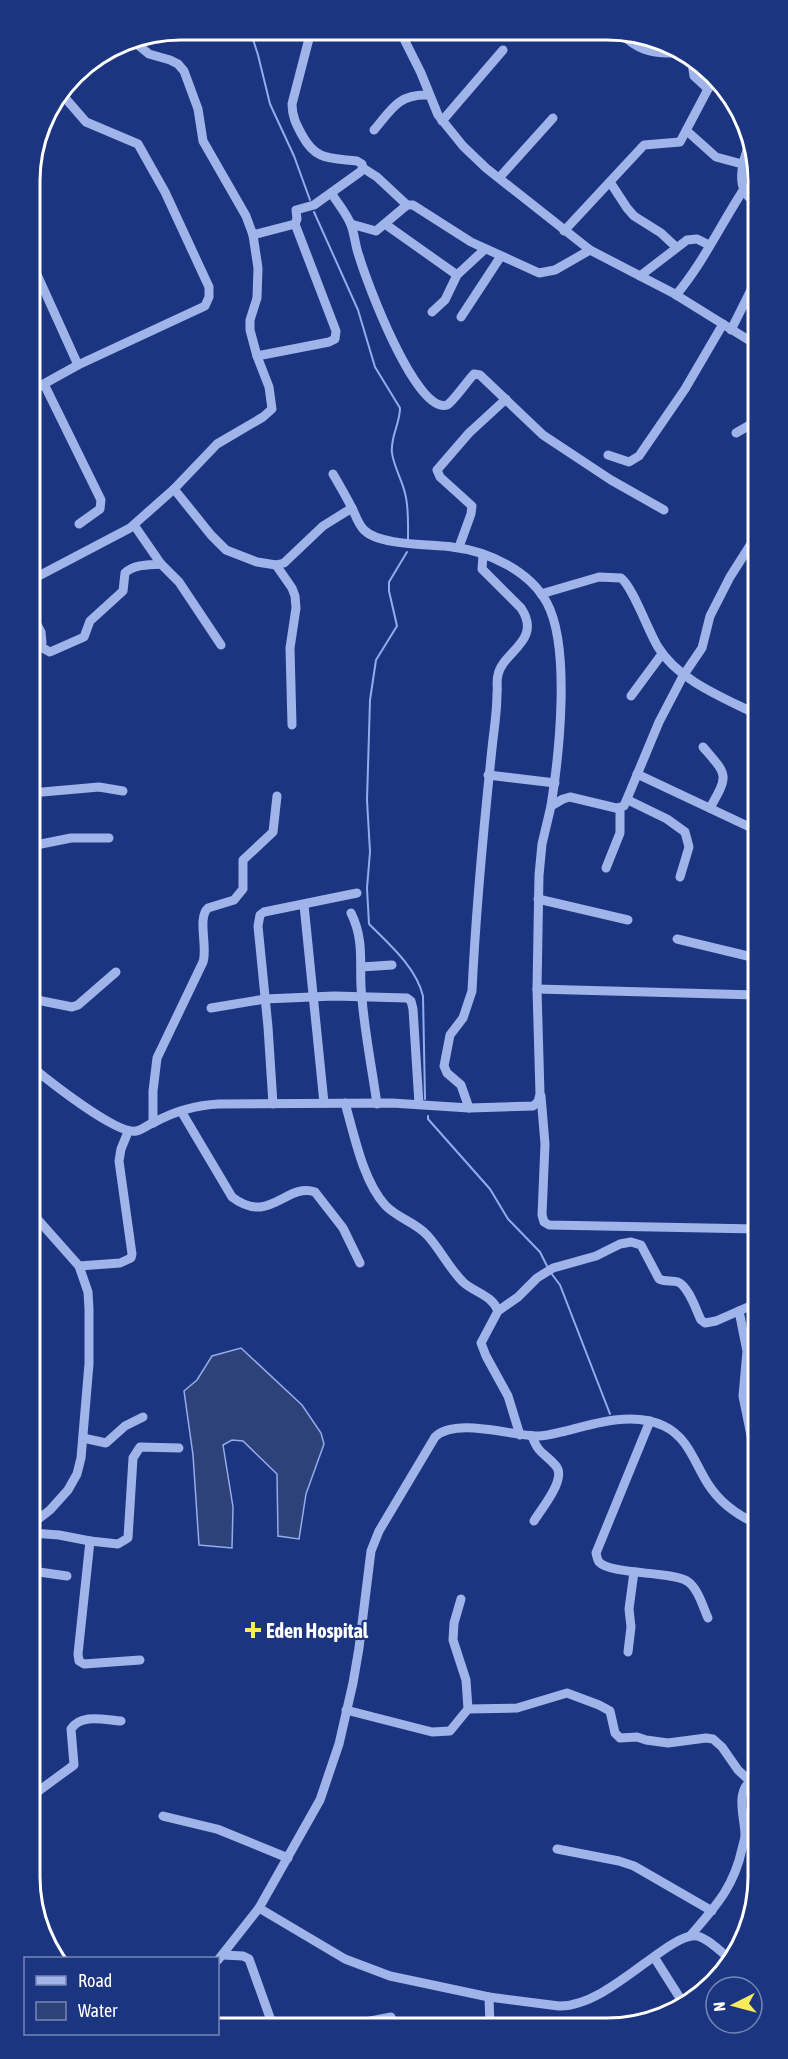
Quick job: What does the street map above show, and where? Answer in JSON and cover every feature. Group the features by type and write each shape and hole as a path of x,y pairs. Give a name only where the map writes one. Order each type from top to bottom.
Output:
{"street":[{"path":"308,40 292,104 292,113 309,149 316,154 362,164 363,168 377,177 407,205"},
{"path":"404,40 442,121 463,146 499,178 590,250 676,295 748,340"},
{"path":"630,43 656,54 665,53"},
{"path":"41,575 134,525 174,489 217,444 263,417 272,409 269,387 250,330 250,320 259,284 253,236 241,205 208,153 203,141 198,109 184,72 178,64 149,54 140,47"},
{"path":"442,121 503,50"},
{"path":"693,71 694,76 704,80"},
{"path":"564,231 645,145 680,141 709,86"},
{"path":"374,130 403,99 415,94 428,95"},
{"path":"41,386 78,364 205,306 209,297 209,287 165,192 138,144 86,122 78,116 67,100"},
{"path":"499,178 554,118"},
{"path":"687,131 716,157 742,164"},
{"path":"745,156 742,164 744,189 748,196"},
{"path":"258,356 335,339 336,331 295,224 296,210 314,205 332,194 363,168"},
{"path":"610,182 634,216 661,233 676,247"},
{"path":"676,295 693,275 744,189"},
{"path":"332,194 351,224 358,256 394,344 412,378 429,398 442,405 449,404 477,374 501,403 543,435 611,480 664,510"},
{"path":"351,224 374,231 380,230 407,205 413,205 485,249 542,273 564,266 590,250"},
{"path":"253,236 295,224"},
{"path":"385,224 457,275"},
{"path":"640,276 676,247 692,238 709,245"},
{"path":"432,312 445,300 457,275 485,249"},
{"path":"461,317 501,256"},
{"path":"41,284 78,364"},
{"path":"731,330 748,296"},
{"path":"608,455 629,462 639,456 685,389 723,324"},
{"path":"44,384 101,500 100,509 79,524"},
{"path":"459,548 472,506 440,477 437,470 469,433 501,403"},
{"path":"736,433 748,426"},
{"path":"333,474 361,526 368,533 397,543 459,548 513,568 541,594 552,618 561,669 555,783 542,844 538,898 537,989 540,1094 545,1144 542,1215 544,1222 549,1225 747,1229"},
{"path":"174,489 226,550 257,562 276,565 284,563 323,526 352,508"},
{"path":"134,525 161,564 179,582 221,645"},
{"path":"551,806 570,797 620,808 624,806 659,722 683,676 702,648 707,623 748,549"},
{"path":"469,1108 461,1085 447,1073 444,1066 450,1035 464,1018 471,991 488,775 499,670 519,648 527,620 516,603 484,573 483,555"},
{"path":"41,650 50,652 80,640 84,637 90,621 123,591 125,573 135,567 161,564"},
{"path":"276,565 295,596 296,608 290,648 292,725"},
{"path":"541,594 599,577 621,579 630,589 642,617 663,654 683,676 748,710"},
{"path":"630,696 663,654"},
{"path":"703,747 721,767 724,776 710,808"},
{"path":"637,774 748,826"},
{"path":"488,775 555,783"},
{"path":"41,792 99,787 123,791"},
{"path":"153,1123 153,1091 157,1058 205,955 204,910 234,900 239,896 244,882 243,860 273,832 277,796"},
{"path":"628,800 667,819 685,832 689,848 680,877"},
{"path":"606,868 620,832 620,808"},
{"path":"41,844 71,838 109,838"},
{"path":"273,1104 258,926 260,915 270,910 304,905 357,892"},
{"path":"538,898 628,920"},
{"path":"304,905 324,1103"},
{"path":"351,913 361,940 361,997 377,1104"},
{"path":"677,939 748,956"},
{"path":"361,967 392,965"},
{"path":"41,1001 72,1007 78,1005 116,972"},
{"path":"537,989 748,995"},
{"path":"211,1008 265,999 400,997 411,1001 419,1104"},
{"path":"40,1073 103,1119 128,1132 140,1130 199,1105 345,1103 419,1104 469,1108 533,1107 538,1102 540,1094"},
{"path":"345,1103 356,1141 377,1194 386,1206 400,1218 425,1233 463,1282 493,1301 498,1311"},
{"path":"181,1111 232,1197 241,1204 253,1208 262,1207 300,1191 308,1189 315,1192 343,1228 360,1263"},
{"path":"78,1266 120,1263 131,1258 119,1161 128,1132"},
{"path":"40,1223 78,1266 88,1292 89,1364 81,1458 77,1474 68,1490 40,1518"},
{"path":"520,1435 508,1396 482,1347 485,1333 498,1311 550,1270 596,1256 626,1242 637,1243 645,1250 659,1279 676,1282 684,1287 701,1320 709,1323 747,1307"},
{"path":"739,1311 747,1351 743,1396 747,1417"},
{"path":"83,1438 106,1443 125,1426 143,1418"},
{"path":"220,1958 259,1908 320,1800 339,1744 359,1648 371,1551 379,1531 435,1437 446,1430 468,1428 542,1436 616,1420 650,1421 665,1426 673,1432 693,1456 707,1484 717,1497 727,1507 747,1518"},
{"path":"650,1421 596,1553 598,1561 634,1572 673,1576 686,1581 693,1587 708,1618"},
{"path":"532,1436 538,1450 556,1466 560,1474 558,1483 534,1521"},
{"path":"40,1534 118,1544 124,1542 128,1538 134,1458 140,1447 179,1448"},
{"path":"90,1541 79,1661 84,1664 140,1660"},
{"path":"40,1572 67,1576"},
{"path":"628,1652 631,1628 629,1609 634,1572"},
{"path":"346,1710 438,1733 454,1728 468,1709 466,1680 453,1640 454,1623 461,1599"},
{"path":"468,1709 517,1708 535,1704 559,1694 573,1694 610,1711 615,1733 621,1738 637,1737 668,1743 713,1739 722,1747 738,1770 747,1775"},
{"path":"40,1791 74,1765 71,1729 77,1722 86,1719 121,1721"},
{"path":"259,1908 345,1959 390,1976 489,1997 570,2006 603,1993 654,1957 690,1936 712,1911 734,1876 746,1837 741,1800 743,1791 747,1787"},
{"path":"163,1816 217,1829 288,1858"},
{"path":"557,1849 634,1866 712,1911"},
{"path":"690,1936 704,1938 725,1955"},
{"path":"220,1958 243,1956 249,1959 270,2018"},
{"path":"654,1957 680,1998"},
{"path":"489,1997 490,2018"},
{"path":"386,2018 391,2017"}],"water":[{"path":"241,1348 302,1405 321,1433 324,1444 306,1494 299,1539 278,1536 277,1474 243,1441 232,1440 223,1445 233,1507 232,1548 199,1545 193,1455 184,1391 197,1380 212,1356"}],"waterway":[{"path":"253,40 270,104 294,156 310,200"},
{"path":"314,212 358,310 375,367 400,408 392,441 392,453 404,488 408,516 408,540"},
{"path":"407,552 389,582 397,626 376,660 370,700 367,800 370,852 367,888 369,924 408,966 423,996 425,1099"},
{"path":"428,1116 428,1119 490,1189 508,1219 540,1252 548,1268"},
{"path":"551,1273 560,1285 610,1414"}],"place":[{"name":"Eden Hospital","path":"253,1630"}]}
